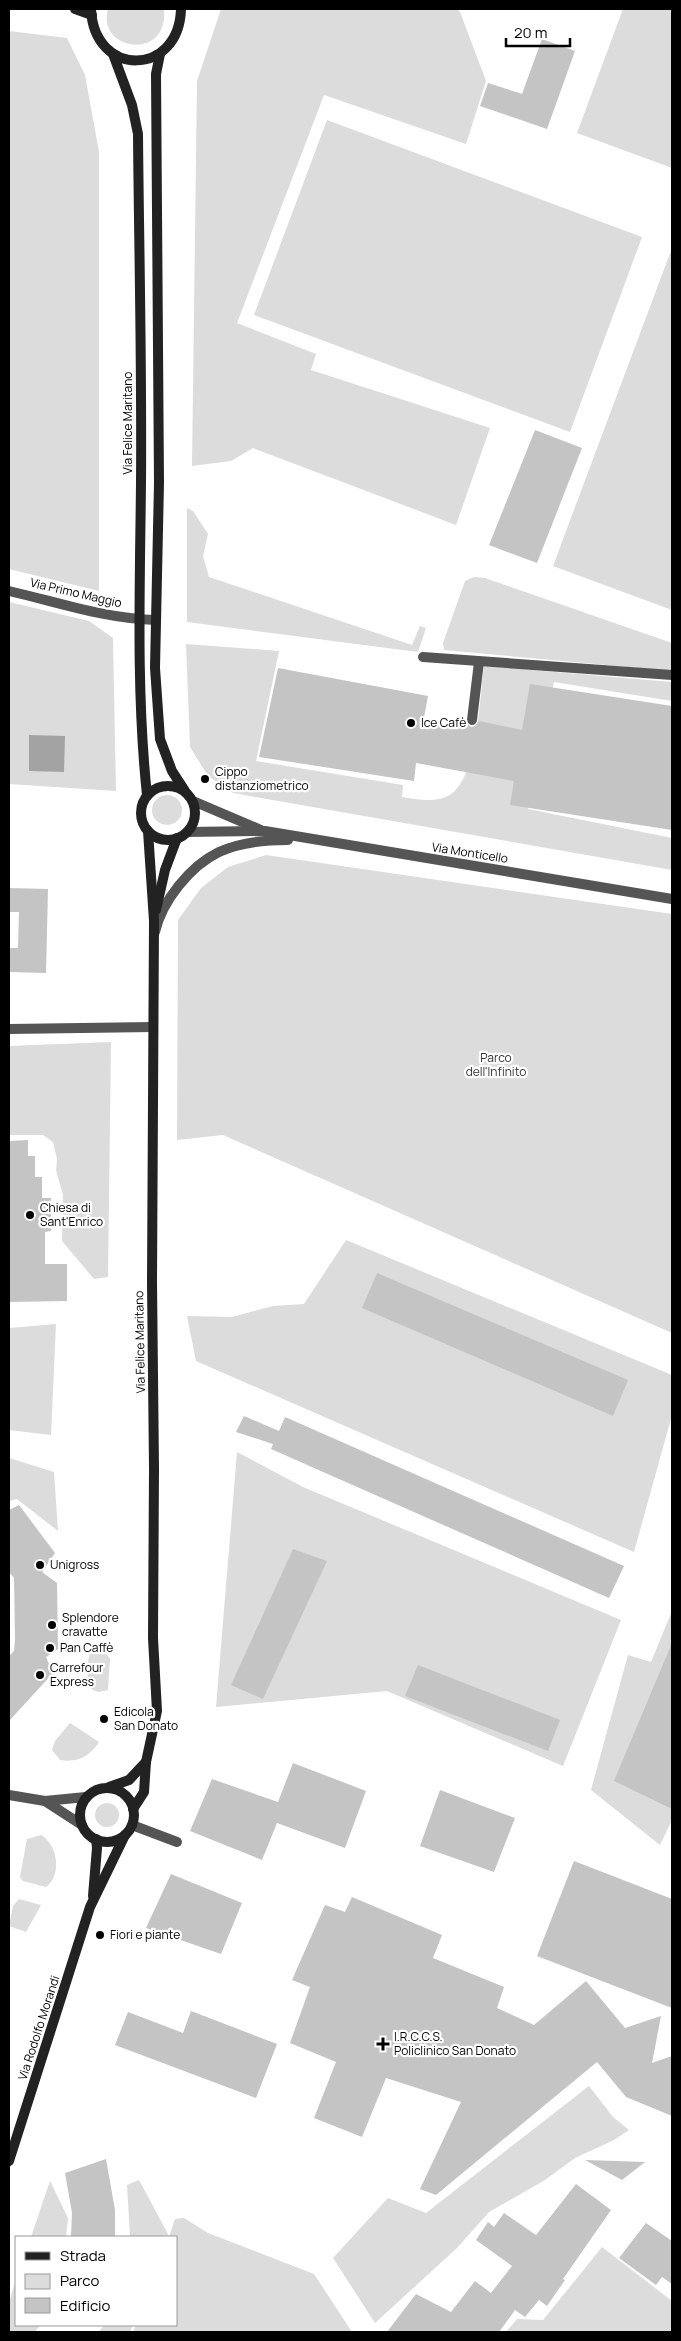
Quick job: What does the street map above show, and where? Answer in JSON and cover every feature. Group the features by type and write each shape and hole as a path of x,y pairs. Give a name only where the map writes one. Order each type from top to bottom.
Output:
{"street":[{"path":"75,9 91,12 98,39 113,54 128,60 144,60 160,54 173,42 180,26 181,9"},
{"name":"Via Felice Maritano","path":"113,54 132,105 138,134 141,482 138,620 142,744 147,796"},
{"path":"160,54 156,84 159,457 155,668 160,739 172,771 193,801 194,817 187,832 177,838 166,840 156,837 148,831 141,813 142,804 147,796 158,787 172,786 185,791"},
{"name":"Via Primo Maggio","path":"9,591 138,620 156,620"},
{"path":"423,657 672,675"},
{"path":"472,720 479,662"},
{"name":"Via Monticello","path":"193,801 264,831"},
{"name":"Via Felice Maritano","path":"134,1809 144,1792 146,1762 157,1711 153,1638 154,921 148,831"},
{"name":"Via Monticello","path":"187,832 264,831 672,899"},
{"name":"Via Felice Maritano","path":"154,921 165,870 177,838"},
{"path":"154,938 157,922 173,895 186,878 218,853 236,846 264,840 334,843"},
{"path":"9,1029 153,1027"},
{"path":"109,1788 125,1794 134,1809 132,1825 125,1835 106,1842 88,1834 82,1825 80,1816 86,1798 92,1792 129,1780 146,1762"},
{"path":"9,1795 45,1802 86,1798"},
{"path":"45,1802 82,1825"},
{"path":"132,1825 177,1842"},
{"name":"Via Rodolfo Morandi","path":"9,2161 92,1902 125,1835"},
{"name":"Via Rodolfo Morandi","path":"92,1902 97,1848 96,1839"}],"green space":[{"path":"108,9 164,9 163,26 156,37 145,43 133,45 122,41 112,34 107,23"},
{"path":"221,9 457,9 460,12 486,81 466,144 324,95 237,323 316,354 311,370 490,428 456,525 253,448 231,461 192,466 197,81"},
{"path":"623,9 672,9 672,168 577,133"},
{"path":"9,31 67,38 85,75 99,152 99,591 9,569"},
{"path":"327,120 642,237 570,432 254,315"},
{"path":"672,248 672,610 553,566"},
{"path":"187,508 193,511 208,534 203,556 209,577 412,645 420,626 426,628 418,652 187,622"},
{"path":"474,577 485,578 672,643 672,671 444,650 443,643 465,581"},
{"path":"9,602 89,621 113,638 116,791 9,784"},
{"path":"186,644 279,651 256,761 403,785 402,797 420,800 439,799 451,794 460,785 467,771 476,735 484,666 672,682 672,701 554,682 528,809 672,838 672,870 233,793 208,776 190,747"},
{"path":"167,795 178,799 182,810 178,821 167,825 156,821 152,810 156,799"},
{"name":"Parco dell'Infinito","path":"266,855 672,914 672,1333 223,1135 177,1140 178,920 201,888 228,867"},
{"path":"111,1042 108,1277 94,1279 62,1241 63,1195 56,1170 57,1159 53,1142 43,1135 9,1135 9,1046"},
{"path":"346,1240 672,1375 672,1415 634,1552 196,1361 187,1316 232,1317 273,1306 304,1304"},
{"path":"56,1324 51,1435 9,1430 9,1328"},
{"path":"237,1452 303,1487 621,1620 563,1766 387,1691 216,1707"},
{"path":"9,1458 54,1472 58,1531 17,1499 9,1501"},
{"path":"672,1611 672,1820 660,1845 591,1790 628,1655 651,1662"},
{"path":"106,1653 110,1659 108,1690 98,1692 91,1689 88,1662 90,1654"},
{"path":"70,1723 99,1742 92,1751 83,1757 66,1761 60,1760 52,1750 55,1741"},
{"path":"107,1803 115,1807 119,1815 115,1823 107,1827 99,1823 95,1815 99,1807"},
{"path":"41,1835 51,1846 56,1860 54,1875 46,1887 23,1881 20,1877 27,1839"},
{"path":"19,1899 41,1905 26,1932 9,1926 13,1906"},
{"path":"589,2086 613,2117 629,2130 614,2140 575,2158 545,2180 489,2212 457,2248 375,2323 333,2258 388,2198 426,2213"},
{"path":"139,2180 167,2236 130,2236 127,2185"},
{"path":"50,2181 68,2218 66,2236 31,2236"},
{"path":"184,2218 208,2233 314,2274 352,2332 133,2332 136,2326 178,2326 178,2236 169,2236 175,2219"},
{"path":"602,2247 672,2301 672,2332 506,2332 517,2319 543,2320"},
{"path":"15,2283 15,2326 39,2326 35,2332 9,2332 9,2302"},
{"path":"103,2326 133,2326 130,2332 99,2332"}],"shaded area":[{"path":"29,735 65,736 64,772 29,771"}],"building":[{"path":"542,39 575,51 547,129 480,106 488,83 522,94"},
{"path":"535,430 582,448 537,563 489,545"},
{"path":"278,668 428,696 423,723 456,729 458,717 465,719 466,723 471,727 475,726 479,721 522,730 530,684 672,706 672,830 510,805 514,781 416,763 414,781 259,757"},
{"path":"9,888 48,889 46,973 9,972 9,948 18,948 19,912 9,912"},
{"name":"Chiesa di Sant'Enrico","path":"28,1140 28,1156 35,1156 35,1177 42,1177 42,1198 51,1198 51,1231 45,1232 45,1264 67,1264 67,1301 9,1302 9,1141"},
{"path":"377,1273 628,1380 613,1416 362,1308"},
{"path":"244,1416 279,1431 285,1417 624,1566 609,1598 271,1449 273,1444 236,1432"},
{"path":"19,1505 55,1553 42,1572 57,1583 58,1649 46,1657 53,1673 9,1721 9,1656 14,1651 15,1639 14,1578 9,1572 9,1510"},
{"path":"293,1549 327,1561 263,1699 231,1685"},
{"path":"672,1643 672,1809 614,1781"},
{"path":"418,1665 560,1720 548,1751 405,1696"},
{"path":"293,1763 366,1791 345,1848 277,1823 262,1860 190,1831 212,1779 278,1802"},
{"path":"440,1790 515,1818 494,1872 420,1846"},
{"path":"574,1861 672,1899 672,2008 537,1956"},
{"path":"171,1874 242,1903 221,1954 146,1928"},
{"path":"352,1897 442,1935 433,1958 504,1987 497,2008 534,2025 586,1981 625,2028 661,2016 652,2063 672,2056 672,2116 626,2097 597,2062 436,2195 420,2189 461,2102 386,2078 362,2137 314,2118 336,2062 290,2043 310,1987 292,1980 325,1905 345,1912"},
{"path":"191,2011 277,2044 256,2098 115,2045 128,2012 183,2033"},
{"path":"106,2159 115,2210 115,2236 71,2236 72,2213 65,2173"},
{"path":"585,2160 645,2162 622,2180"},
{"path":"576,2184 611,2210 563,2279 565,2280 547,2306 539,2300 525,2317 515,2310 499,2332 387,2332 416,2294 451,2312 475,2281 491,2293 512,2266 476,2240 488,2222 494,2227 504,2213 536,2235"},
{"path":"646,2223 672,2241 672,2284 662,2277 656,2285 619,2258"}],"place":[{"name":"Ice Cafè","path":"411,723"},
{"name":"Cippo distanziometrico","path":"205,779"},
{"name":"Chiesa di Sant'Enrico","path":"30,1215"},
{"name":"Unigross","path":"40,1565"},
{"name":"Splendore cravatte","path":"52,1625"},
{"name":"Pan Caffè","path":"50,1648"},
{"name":"Carrefour Express","path":"40,1675"},
{"name":"Edicola San Donato","path":"104,1719"},
{"name":"Fiori e piante","path":"100,1935"},
{"name":"I.R.C.C.S. Policlinico San Donato","path":"383,2044"}]}
